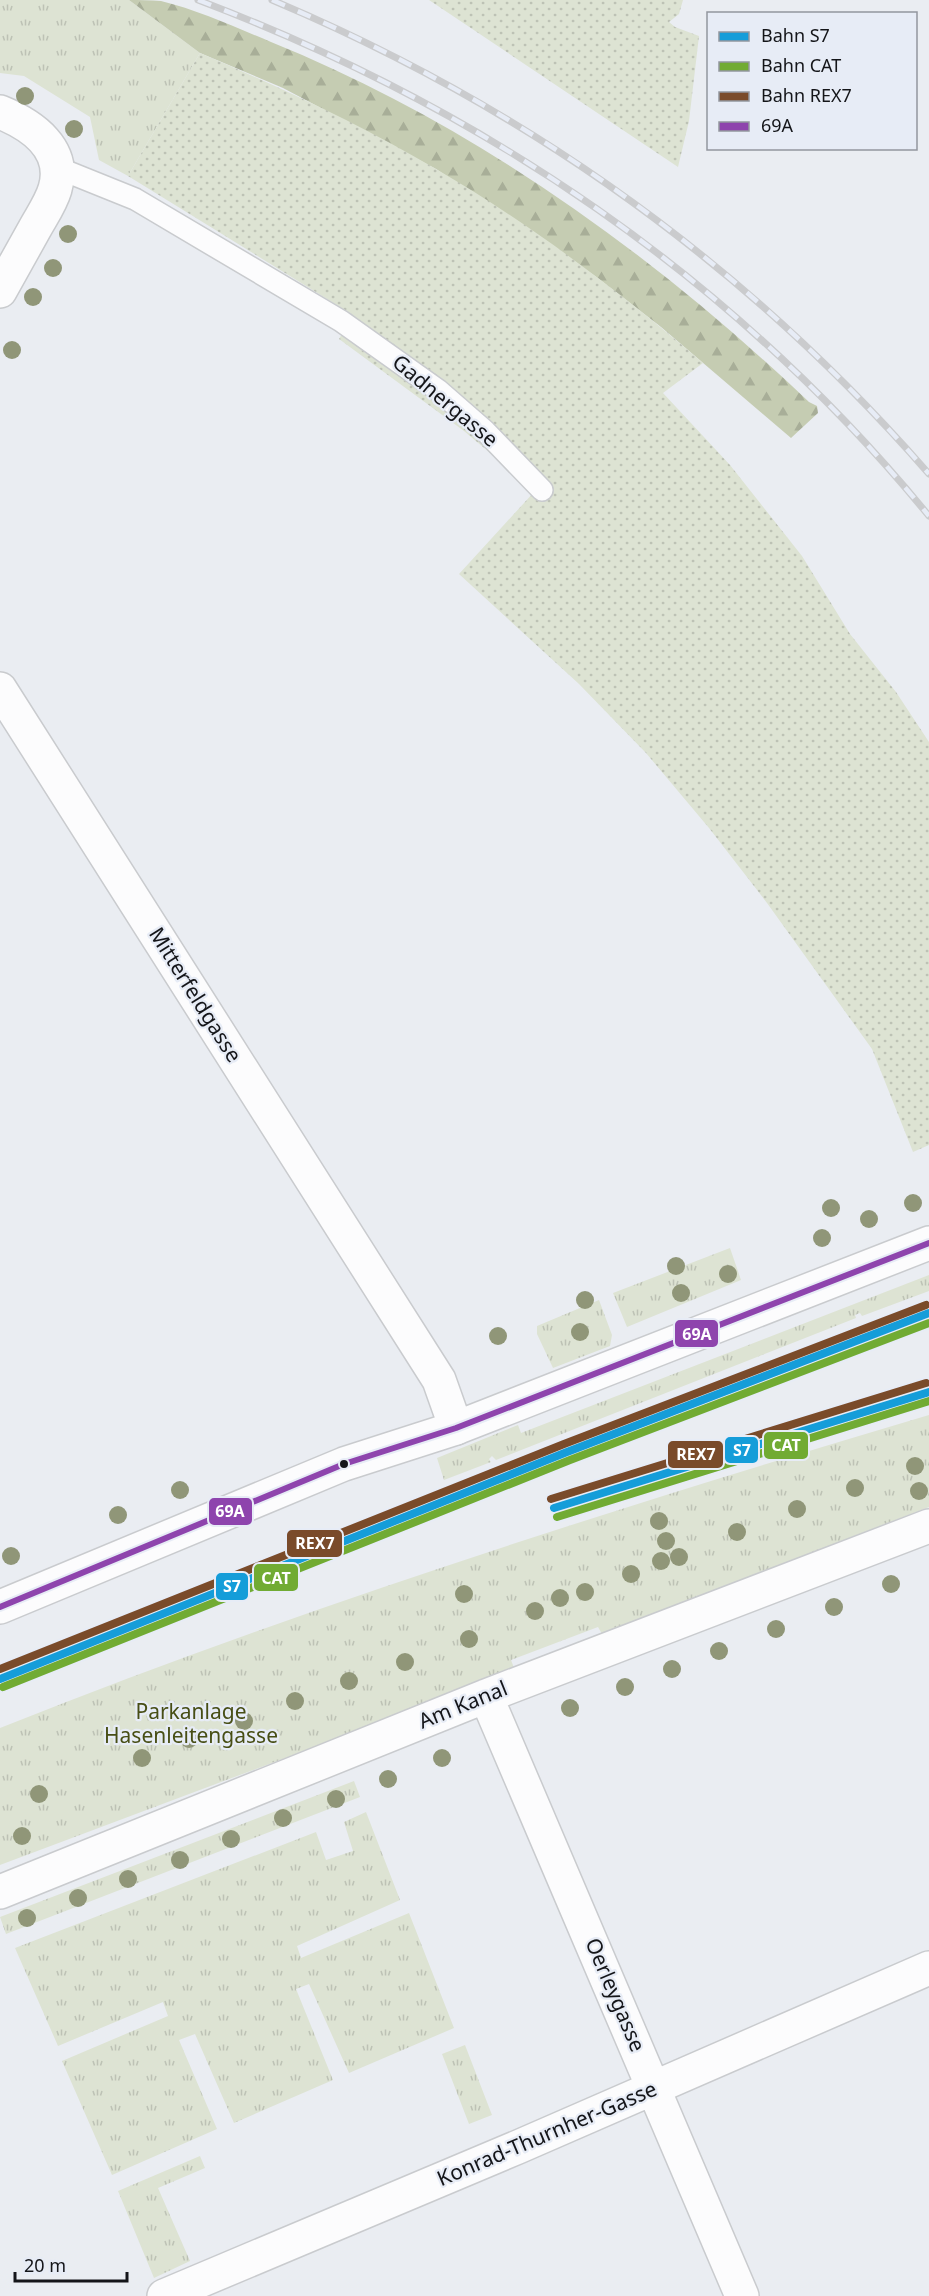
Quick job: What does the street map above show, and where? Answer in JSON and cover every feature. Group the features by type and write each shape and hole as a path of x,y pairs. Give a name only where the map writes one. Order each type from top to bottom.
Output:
{"street":[{"path":"0,111 25,122 39,134 51,148 58,168 56,189 0,291"},
{"name":"Mitterfeldgasse","path":"0,689 439,1380 456,1428"},
{"path":"0,1607 344,1464 456,1428 929,1244"},
{"name":"Am Kanal","path":"0,1892 486,1696 929,1526"},
{"name":"Oerleygasse","path":"486,1696 742,2296"},
{"name":"Konrad-Thurnher-Gasse","path":"164,2296 655,2088 929,1968"}],"lane":[{"name":"Gadnergasse","path":"58,168 135,199 341,321 438,390 485,431 542,490"}],"green space":[{"path":"0,0 129,0 200,53 128,176 99,160 90,117 24,76 0,73"},
{"path":"129,0 161,1 189,9 271,42 346,75 488,152 557,196 687,294 809,402 817,406 818,413 791,438 661,327 595,276 436,169 283,88 200,53"},
{"path":"429,0 683,0 679,14 669,22 675,27 699,36 689,121 678,167"},
{"path":"200,53 349,121 471,190 574,260 703,363 663,393 730,465 802,556 850,634 896,692 929,742 929,1145 913,1152 872,1049 767,903 709,828 646,753 579,684 459,574 535,491 464,431 339,339 353,315 128,176"},
{"path":"730,1248 741,1280 627,1327 613,1293"},
{"path":"929,1275 929,1291 862,1316 860,1313 855,1315 856,1318 496,1460 492,1456 489,1459 491,1462 444,1480 437,1458 518,1425 521,1433"},
{"path":"599,1300 612,1335 610,1346 553,1368 537,1334 537,1326"},
{"name":"Parkanlage Hasenleitengasse","path":"929,1415 929,1507 602,1634 598,1627 511,1660 514,1668 333,1740 0,1865 0,1728 229,1641 345,1600 578,1523"},
{"path":"354,1781 360,1797 6,1934 0,1917"},
{"path":"366,1812 400,1900 297,1946 301,1958 409,1913 454,2028 349,2073 309,1984 296,1989 333,2080 234,2123 195,2034 179,2040 217,2129 112,2175 62,2061 168,2016 163,2002 58,2046 15,1948 316,1832 326,1860 353,1851 344,1822"},
{"path":"465,2045 492,2115 469,2124 442,2054"},
{"path":"200,2156 205,2168 158,2188 190,2261 154,2278 118,2191"}],"railway":[{"path":"198,0 304,43 406,93 504,148 598,210 688,277 773,351 854,430 929,516"},
{"path":"272,0 366,43 457,90 544,142 628,199 708,260 785,327 859,398 929,474"}],"rail line":[{"name":"REX7","path":"0,1669 564,1444 926,1305"},
{"name":"S7","path":"0,1679 567,1452 929,1313"},
{"name":"CAT","path":"3,1687 570,1460 929,1323"},
{"name":"REX7","path":"551,1499 926,1383"},
{"name":"S7","path":"554,1508 929,1392"},
{"name":"CAT","path":"557,1517 929,1401"}],"transit line":[{"name":"69A","path":"0,1607 344,1464 456,1428 929,1243"}]}
